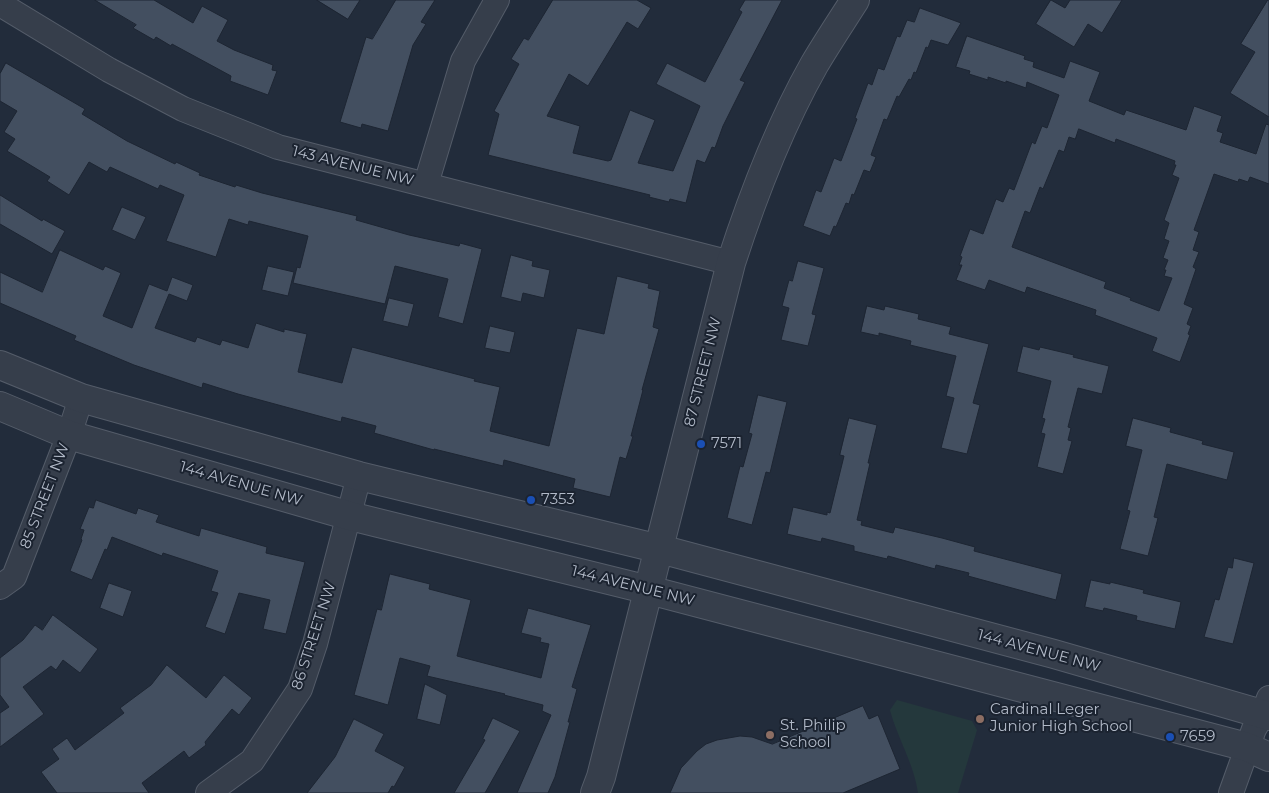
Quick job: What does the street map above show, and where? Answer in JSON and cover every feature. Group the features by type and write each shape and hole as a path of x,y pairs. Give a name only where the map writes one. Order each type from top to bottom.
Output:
{"street":[{"path":"426,184 464,61 497,0"},
{"name":"87 STREET NW","path":"595,793 604,768 731,263 749,206 792,109 814,65 855,0"},
{"name":"143 AVENUE NW","path":"0,4 109,70 182,109 278,147 731,263"},
{"name":"144 AVENUE NW","path":"0,365 81,398 359,476 660,549 1267,709"},
{"name":"85 STREET NW","path":"0,587 14,576 69,435 81,398"},
{"name":"144 AVENUE NW","path":"0,406 69,435 350,516 649,590 1258,752"},
{"name":"86 STREET NW","path":"208,793 252,761 300,689 315,644 359,476"},
{"path":"1231,793 1258,752 1254,729 1267,709"}],"green space":[{"path":"897,700 972,721 977,730 958,793 918,793 910,762 890,710"}],"building":[{"path":"95,0 154,0 193,23 202,6 228,20 217,41 234,50 273,65 272,70 277,71 268,95 230,81 231,76 172,44 171,46 156,37 154,40 133,28 136,25"},
{"path":"317,0 360,0 348,19"},
{"path":"396,0 435,0 421,22 426,24 413,45 388,131 362,124 361,128 340,122 366,37 372,39"},
{"path":"553,0 637,0 651,8 638,29 627,22 588,86 569,74 547,116 580,126 573,153 608,161 611,160 630,110 655,120 638,163 673,171 700,106 656,84 667,63 705,82 742,12 739,10 745,0 782,0 740,80 745,82 723,126 715,148 712,147 705,163 697,160 686,203 670,199 669,202 649,197 650,195 488,155 499,114 494,111 519,64 511,59 524,38 528,40"},
{"path":"1051,0 1065,8 1070,0 1122,0 1102,33 1088,24 1074,47 1036,24"},
{"path":"1268,0 1269,117 1230,93 1255,52 1241,44"},
{"path":"920,8 961,23 948,45 931,40 928,48 926,47 916,73 914,72 911,80 909,79 899,97 897,96 887,120 884,119 871,155 876,157 870,172 864,170 854,195 852,194 849,204 846,203 830,236 803,226 816,190 821,192 834,158 841,161 868,83 872,85 878,68 884,70 897,36 900,37 907,20 914,22"},
{"path":"967,36 1025,56 1024,59 1034,62 1033,67 1064,78 1070,61 1100,72 1089,101 1124,115 1126,110 1186,130 1194,106 1222,116 1217,131 1223,133 1220,142 1256,154 1266,124 1269,125 1269,184 1250,177 1248,182 1239,179 1238,182 1214,174 1194,230 1199,232 1193,250 1199,252 1193,267 1196,269 1184,304 1193,308 1187,324 1191,326 1188,334 1190,335 1180,362 1152,351 1157,338 1095,315 1096,310 1027,287 1025,293 989,280 985,290 956,280 962,265 959,265 962,257 960,256 970,229 983,234 996,199 1003,202 1009,188 1014,190 1032,142 1035,144 1042,126 1047,128 1059,95 1027,82 1026,88 988,77 988,80 969,74 970,71 956,67","holes":["1079,129 1115,143 1116,139 1175,161 1174,165 1176,165 1172,175 1179,178 1164,220 1169,223 1164,239 1169,241 1163,258 1168,260 1164,276 1172,278 1159,311 1104,288 1106,282 1012,247 1025,211 1030,213 1040,187 1043,189 1059,150 1064,152 1069,137 1075,139"]},
{"path":"6,63 85,109 82,114 127,141 175,164 176,162 200,173 199,175 235,187 236,185 357,216 356,220 409,235 459,246 460,243 482,249 463,324 438,317 448,279 395,266 385,304 293,283 297,267 300,268 308,236 249,221 248,225 229,219 216,257 166,241 184,195 160,185 158,189 110,167 107,172 89,162 69,195 47,181 50,177 7,151 15,139 4,132 17,111 0,101 0,74"},
{"path":"0,195 42,221 43,219 65,231 52,254 0,224"},
{"path":"122,207 146,217 135,240 112,230"},
{"path":"60,250 103,270 105,266 121,273 103,316 132,328 149,284 167,291 172,277 193,285 187,301 169,294 155,328 195,342 197,337 220,345 222,340 248,348 256,323 284,332 284,329 307,334 298,372 342,383 352,347 475,379 474,381 500,387 490,431 549,446 577,328 604,334 617,276 649,284 648,288 660,291 653,327 659,329 642,390 631,436 633,436 626,459 620,457 610,497 573,488 575,479 504,460 503,466 434,450 374,433 376,426 342,417 341,422 203,383 202,388 134,365 74,340 76,336 0,303 0,272 42,292"},
{"path":"511,255 533,261 532,266 550,270 544,298 523,293 521,302 501,297"},
{"path":"798,261 824,268 812,314 816,315 808,346 781,340 789,308 782,306 789,280 792,281"},
{"path":"268,266 294,272 288,296 262,290"},
{"path":"389,298 414,304 408,327 383,321"},
{"path":"867,306 884,310 885,306 919,314 918,319 951,327 949,334 989,344 973,403 980,405 967,454 941,448 954,398 946,396 956,356 910,345 911,341 879,333 879,336 861,332"},
{"path":"490,326 515,332 510,353 485,348"},
{"path":"1023,346 1039,350 1040,347 1109,366 1102,394 1078,388 1068,427 1071,428 1068,440 1072,441 1063,474 1037,467 1045,434 1041,433 1045,419 1042,418 1051,381 1017,372"},
{"path":"758,395 787,402 770,473 766,472 752,525 727,518 740,466 743,467 752,434 749,433"},
{"path":"849,418 877,425 857,520 862,521 861,525 893,533 895,527 942,538 975,547 974,551 1062,574 1056,600 968,576 969,573 936,565 935,569 888,556 887,559 854,551 854,546 822,538 821,542 787,534 793,507 827,515 827,512 830,513 844,456 840,455"},
{"path":"1133,418 1171,428 1170,432 1203,441 1202,444 1234,452 1227,480 1167,464 1154,517 1158,518 1148,556 1120,549 1130,511 1127,510 1142,450 1126,446"},
{"path":"96,500 136,514 138,508 159,515 156,522 199,536 201,528 267,547 266,553 305,562 286,634 263,629 270,600 239,593 225,634 205,627 218,593 211,591 218,571 163,553 162,556 112,537 92,580 70,571 82,540 84,530 80,529 89,507 93,508"},
{"path":"1234,558 1254,563 1233,644 1204,637 1215,599 1219,600 1228,567 1232,568"},
{"path":"390,574 430,584 429,589 471,600 457,656 541,678 549,644 540,642 541,638 521,633 528,608 591,625 572,687 577,689 568,722 570,722 555,777 548,793 517,793 551,715 542,711 543,705 427,676 430,666 400,658 388,705 354,695 377,609 381,610"},
{"path":"1091,580 1110,584 1110,582 1144,590 1143,593 1181,602 1175,629 1136,620 1137,616 1104,608 1103,611 1085,607"},
{"path":"109,583 132,591 123,617 100,608"},
{"path":"53,615 98,649 80,673 63,660 56,670 51,666 23,687 44,714 0,747 0,713 9,707 0,695 0,658 23,640 35,625 42,630"},
{"path":"167,665 206,698 224,675 252,698 239,715 232,709 205,742 206,745 189,758 184,751 142,783 149,793 57,793 41,772 59,759 52,749 67,738 75,750 124,713 120,708 151,685"},
{"path":"425,684 447,695 440,725 417,719"},
{"path":"863,706 869,719 878,715 900,769 843,793 670,793 681,768 706,744 740,736 752,737 772,744"},
{"path":"493,718 520,731 485,793 454,793 485,740 483,739"},
{"path":"354,719 384,734 375,751 405,767 394,787 392,786 388,793 307,793 335,757"}],"place":[{"name":"7571","path":"701,444"},
{"name":"7353","path":"531,500"},
{"name":"Cardinal Leger Junior High School","path":"980,719"},
{"name":"St. Philip School","path":"770,735"},
{"name":"7659","path":"1170,737"}]}
